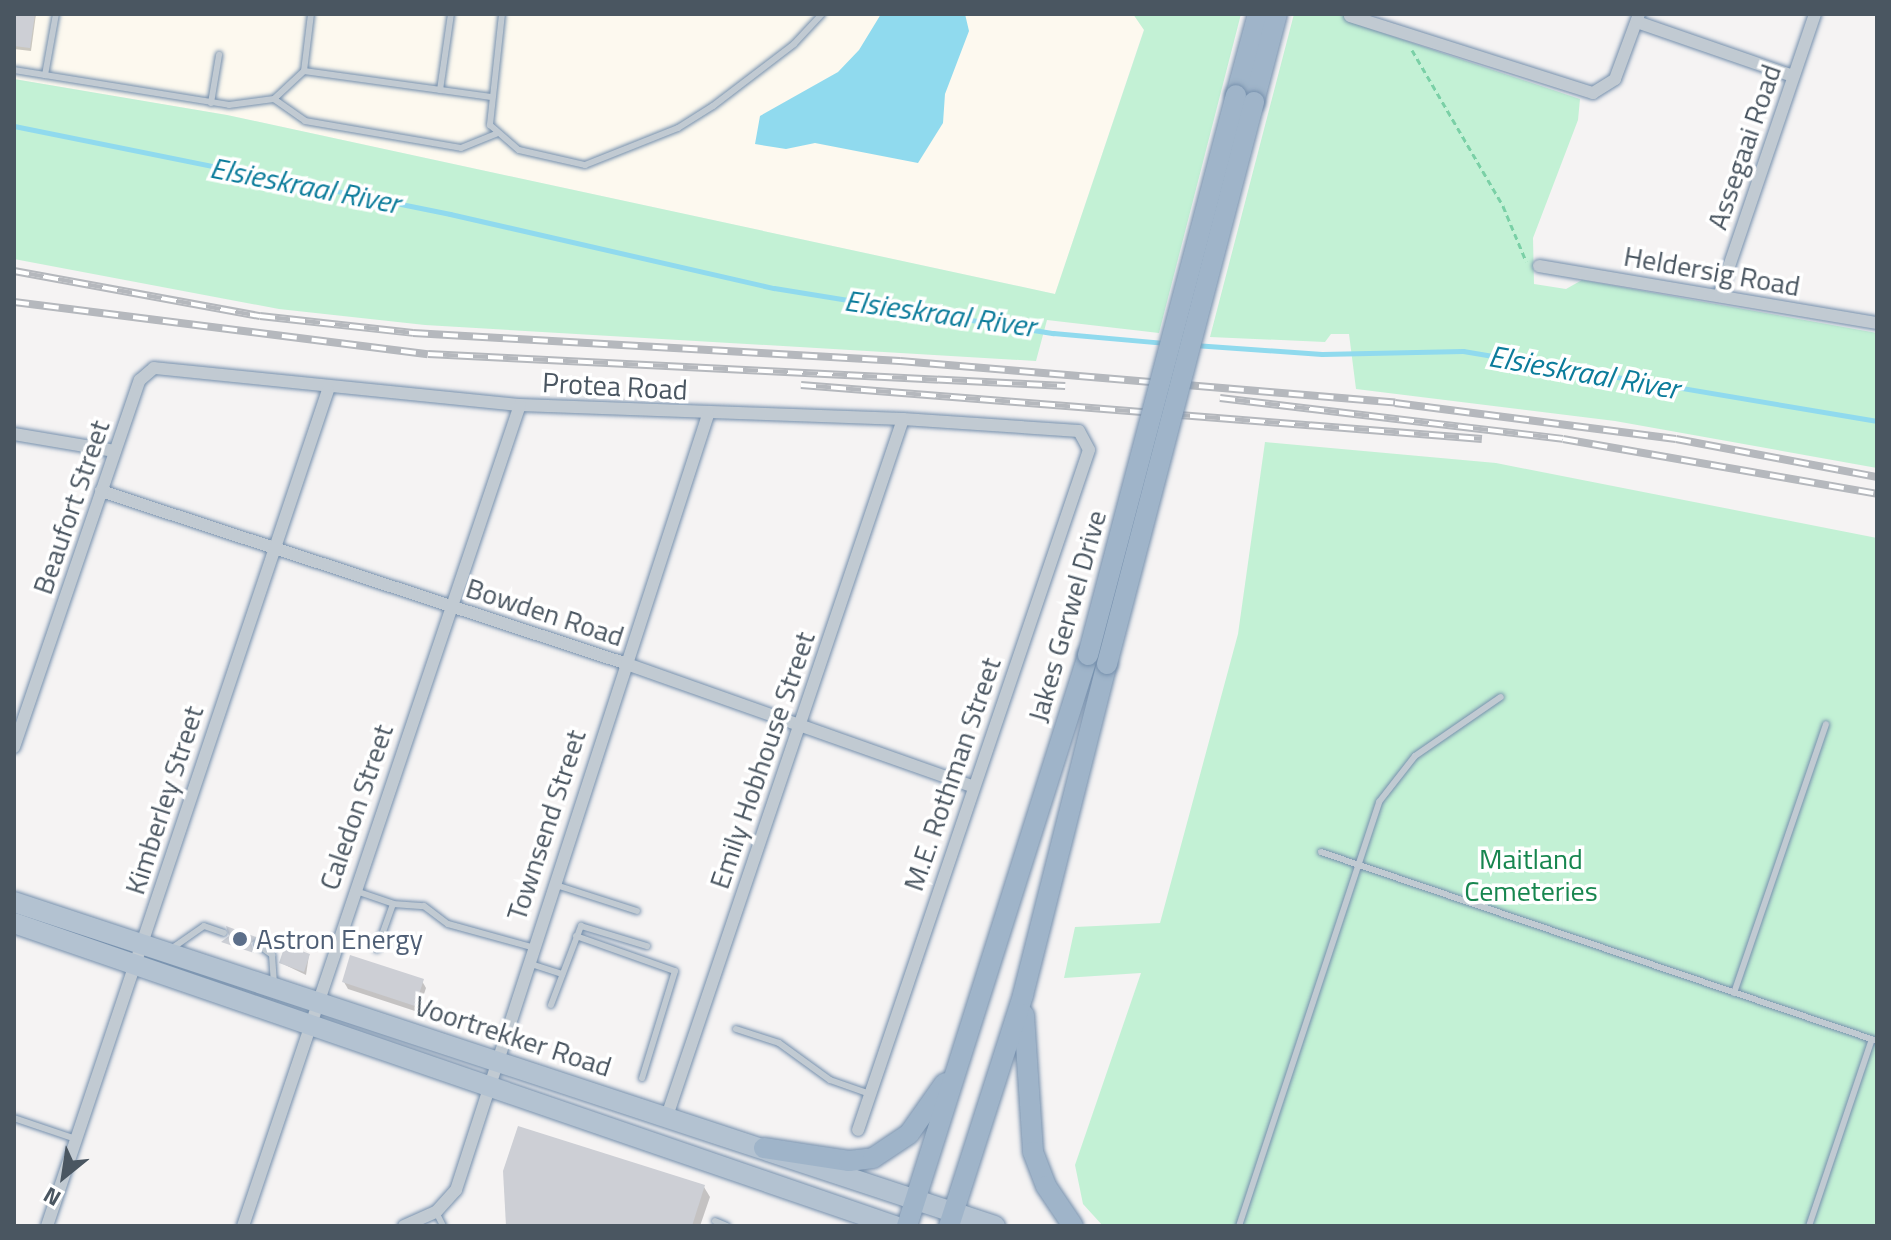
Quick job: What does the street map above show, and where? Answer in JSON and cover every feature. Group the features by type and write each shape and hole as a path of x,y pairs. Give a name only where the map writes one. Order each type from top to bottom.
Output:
{"highway":[{"name":"Jakes Gerwel Drive","path":"952,1219 1023,995 1098,659 1245,99 1277,14"},
{"name":"Jakes Gerwel Drive","path":"1245,99 1257,16"},
{"name":"Jakes Gerwel Drive","path":"907,1226 959,1062 1098,659"},
{"path":"1023,995 1031,1139 1046,1186 1073,1226"},
{"path":"764,1148 849,1161 884,1153 917,1125 959,1062"}],"main road":[{"name":"Voortrekker Road","path":"14,902 311,1023 895,1226"},
{"name":"Voortrekker Road","path":"14,923 138,955 166,954 764,1148 916,1200 952,1219 995,1226"}],"street":[{"name":"Assegaai Road","path":"1719,296 1815,14"},
{"path":"1350,16 1370,18 1392,30 1593,93 1615,79 1638,18 1793,76"},
{"name":"Heldersig Road","path":"1539,266 1877,323"},
{"name":"Protea Road","path":"145,373 161,367 328,390 520,405 708,415 903,419 1084,434"},
{"name":"Beaufort Street","path":"14,747 115,451 145,373"},
{"name":"Kimberley Street","path":"47,1226 272,548 328,390"},
{"name":"Caledon Street","path":"243,1226 353,890 520,405"},
{"name":"Townsend Street","path":"436,1212 456,1190 531,947 708,415"},
{"name":"Emily Hobhouse Street","path":"667,1116 903,419"},
{"path":"14,434 115,451"},
{"name":"M.E. Rothman Street","path":"858,1130 972,786 1089,450 1084,434"},
{"name":"Bowden Road","path":"101,491 624,663 798,728 972,786"},
{"path":"404,1226 436,1212"}],"lane":[{"path":"45,75 56,14"},
{"path":"14,70 211,103 255,105 274,99 304,71 311,14"},
{"path":"440,90 451,14"},
{"path":"502,14 488,114 496,134 531,154 574,164 599,163 713,106 794,44 822,14"},
{"path":"211,103 219,55"},
{"path":"304,71 491,97"},
{"path":"274,99 305,121 461,148 496,134"},
{"path":"1239,1226 1361,865 1379,802 1399,771 1453,726 1501,697"},
{"path":"1734,993 1826,724"},
{"path":"1321,852 1874,1040 1809,1226"},
{"path":"552,883 637,911"},
{"path":"353,890 393,904 424,906 448,924 531,947"},
{"path":"377,949 393,904"},
{"path":"551,1005 576,936 586,925 647,946"},
{"path":"166,954 204,926 224,933"},
{"path":"576,936 675,971 642,1078"},
{"path":"257,944 272,955 274,990"},
{"path":"527,962 562,974"},
{"path":"736,1029 779,1043 830,1080 870,1094"},
{"path":"14,1118 76,1139"},
{"path":"436,1212 443,1226"},
{"path":"715,1221 727,1226"}],"path":[{"path":"1392,30 1411,48 1503,206 1528,266 1539,266"}],"shaded area":[{"path":"14,14 1133,14 1144,29 1055,294 227,115 14,79"}],"green space":[{"path":"1133,14 1241,14 1159,333 1047,320 1036,361 425,325 279,309 14,259 14,79 227,115 1055,294 1144,30"},
{"path":"1294,14 1348,14 1347,21 1580,99 1578,120 1533,238 1534,284 1566,289 1582,280 1877,333 1877,468 1615,421 1356,389 1349,334 1331,334 1325,342 1210,337"},
{"name":"Maitland Cemeteries","path":"1265,442 1496,463 1877,538 1877,1226 1103,1226 1083,1204 1075,1165 1141,973 1064,978 1075,927 1160,923 1238,634"}],"water":[{"path":"881,14 965,14 969,31 945,94 943,123 918,163 815,143 786,149 755,144 760,116 838,72 859,50"}],"building":[{"path":"14,14 35,14 30,48 14,46"},
{"path":"226,926 259,938 251,943 254,953 221,942 229,936"},
{"path":"285,945 310,954 304,972 279,963"},
{"path":"350,955 424,979 415,1006 342,982"},
{"path":"518,1126 705,1185 692,1226 506,1226 503,1171"}],"waterway":[{"name":"Elsieskraal River","path":"14,126 450,214 774,288 1053,333 1164,343"},
{"name":"Elsieskraal River","path":"1194,345 1322,354 1463,351 1877,421"}],"railway":[{"path":"14,271 260,316 413,333 900,361 1395,403 1676,439 1877,477"},
{"path":"14,302 428,354 1065,386"},
{"path":"801,385 1482,439"},
{"path":"1220,398 1563,439 1877,494"}],"place":[{"name":"Astron Energy","path":"240,939"}]}
